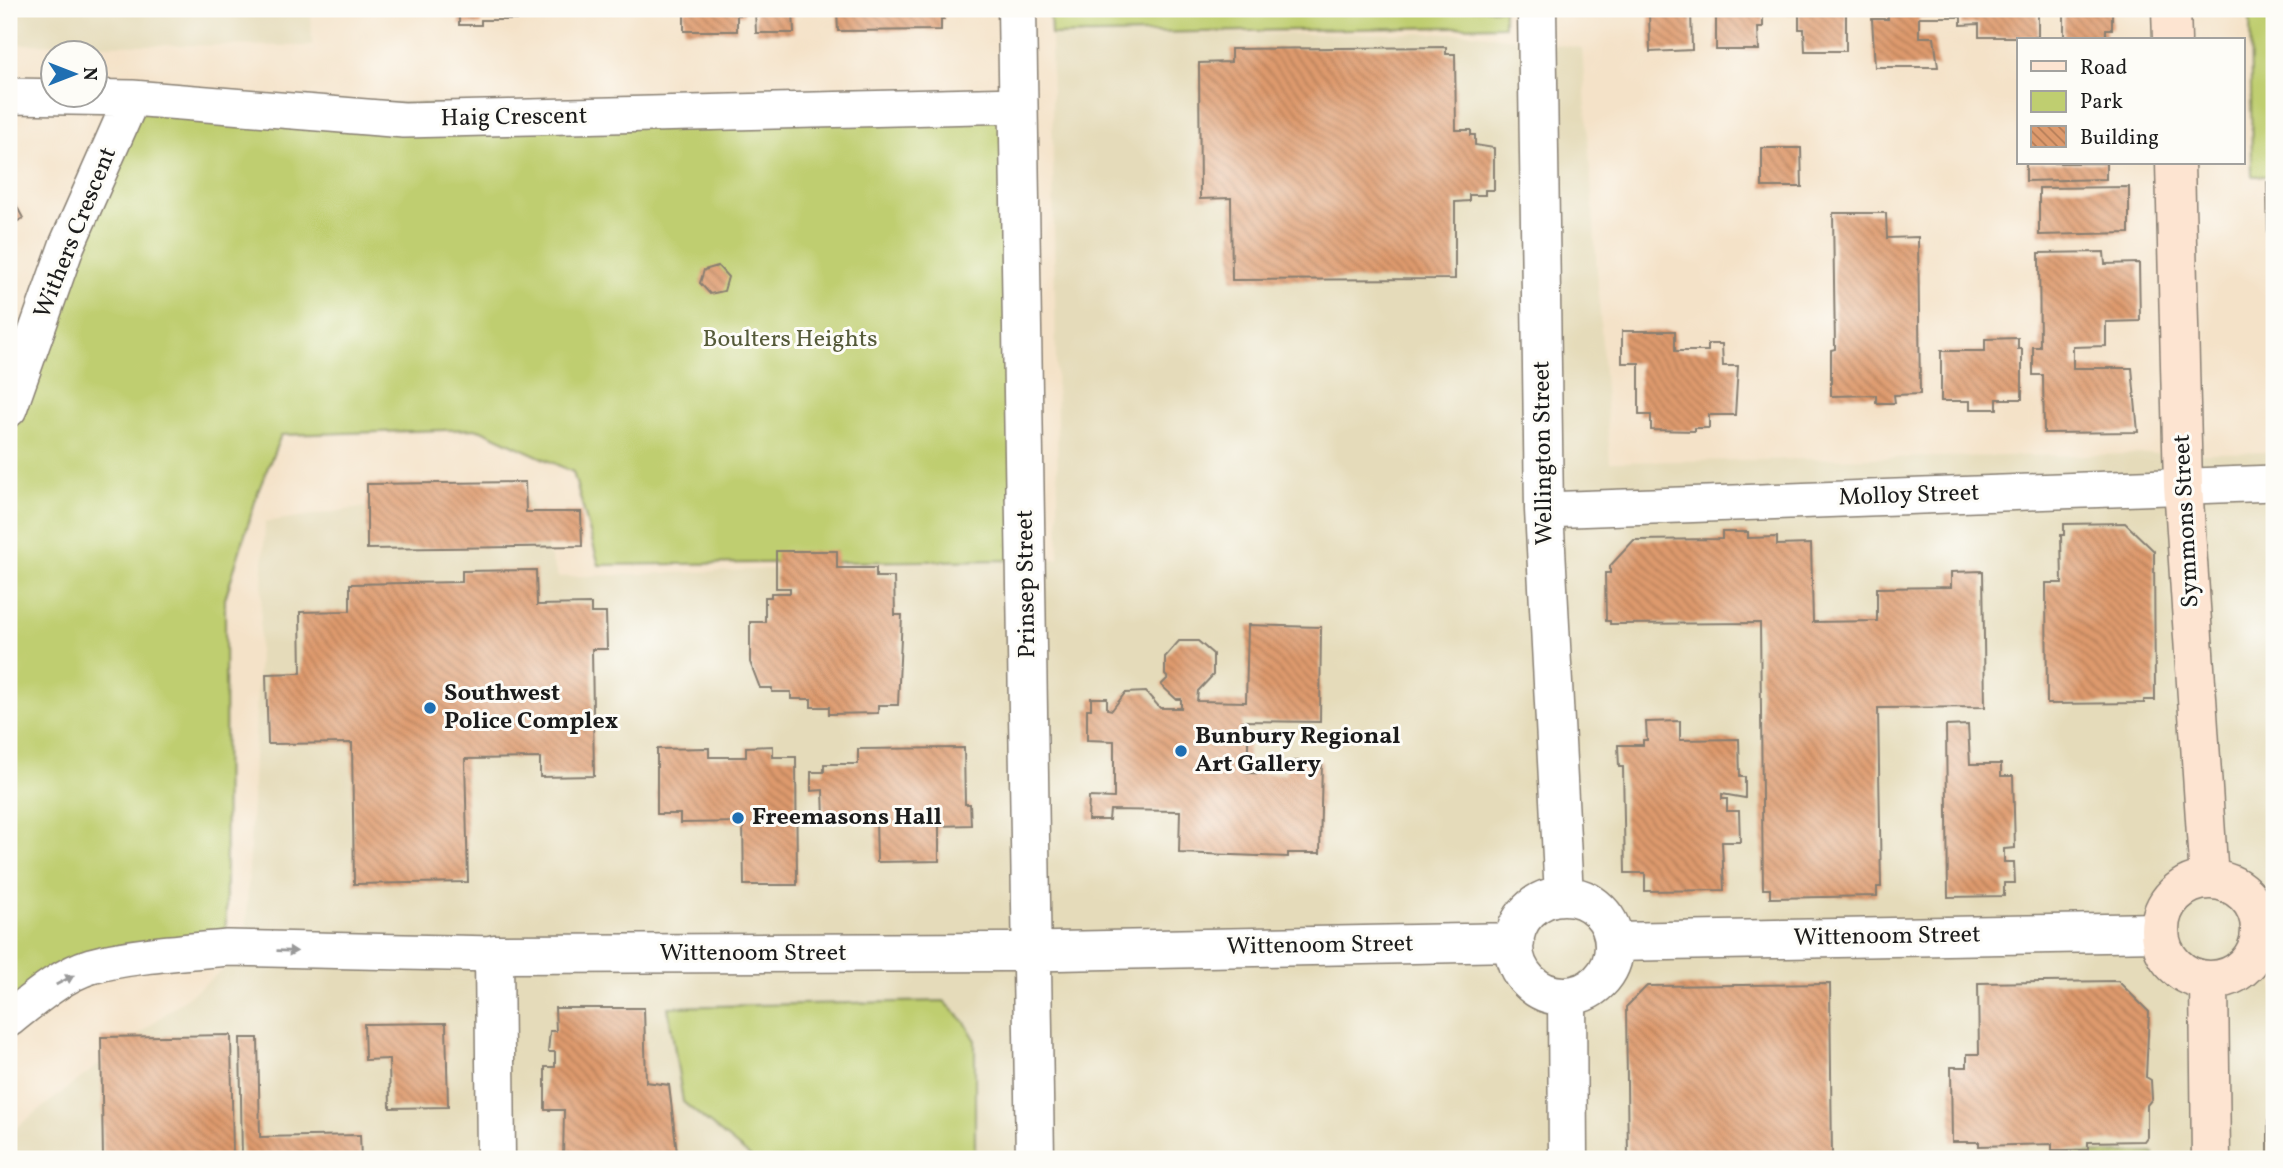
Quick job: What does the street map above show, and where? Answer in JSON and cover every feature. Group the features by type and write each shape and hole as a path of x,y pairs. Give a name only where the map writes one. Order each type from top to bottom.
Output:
{"main road":[{"path":"2171,9 2172,38"},
{"name":"Symmons Street","path":"2175,164 2183,485 2208,880"},
{"path":"2208,880 2225,881 2239,889 2251,900 2267,930 2249,963 2235,974 2220,980 2186,975 2172,964 2163,949 2159,932 2161,916 2168,902 2179,890 2208,880"},
{"path":"2208,980 2211,1159"}],"street":[{"name":"Prinsep Street","path":"1017,9 1035,1159"},
{"name":"Wellington Street","path":"1537,9 1544,510 1564,896"},
{"name":"Haig Crescent","path":"9,96 132,98 404,120 1019,105"},
{"name":"Withers Crescent","path":"9,409 67,245 132,98"},
{"name":"Molloy Street","path":"1544,510 2274,483"},
{"path":"1564,896 1586,901 1600,911 1610,925 1614,942 1606,972 1589,988 1567,996 1551,994 1525,977 1517,964 1515,943 1517,931 1531,909 1552,897 1564,896"},
{"name":"Wittenoom Street","path":"1614,942 2159,932"},
{"name":"Wittenoom Street","path":"9,1019 44,992 90,967 189,951 227,948 495,954 1032,951 1515,943"},
{"path":"495,954 496,1159"},
{"path":"1567,996 1568,1159"}],"shaded area":[{"path":"9,9 311,9 312,46 108,45 108,38 38,38 38,44 9,44"},
{"path":"1470,33 1582,48 1610,462 2274,452 2274,1159 9,1159 9,1133 245,953 265,522 523,484 558,577 1059,559 1051,35"}],"green space":[{"path":"1050,9 1504,9 1504,26 1051,35"},
{"path":"2250,9 2274,9 2274,176 2252,176"},
{"name":"Boulters Heights","path":"132,98 1012,118 1016,560 599,565 573,472 479,429 281,435 259,489 225,599 226,944 185,946 9,1011 9,409"},
{"path":"944,1001 965,1022 975,1039 975,1159 753,1159 683,1102 668,1007"},
{"path":"2154,1153 2154,1159 1951,1159 1951,1155"}],"building":[{"path":"459,9 517,9 517,20 481,20 481,25 459,25"},
{"path":"684,9 744,9 744,15 737,15 737,31 684,31"},
{"path":"755,9 793,9 794,33 756,33"},
{"path":"837,9 944,9 944,19 941,19 941,30 838,31"},
{"path":"1649,9 1691,9 1692,50 1650,52"},
{"path":"1716,9 1779,11 1763,11 1763,27 1758,27 1759,50 1716,50"},
{"path":"1784,9 1846,9 1846,51 1805,51 1804,29 1799,29 1799,14 1784,14"},
{"path":"1888,9 2038,9 2038,37 1979,37 1979,24 1961,25 1961,17 1919,17 1919,37 1934,37 1938,67 1875,67 1872,19 1888,19"},
{"path":"2064,9 2112,9 2112,29 2106,29 2106,36 2064,38"},
{"path":"1446,47 1446,54 1455,54 1456,130 1471,130 1471,135 1475,135 1475,145 1494,148 1494,190 1485,190 1485,195 1469,195 1469,201 1455,202 1455,279 1232,280 1231,198 1200,199 1199,63 1231,62 1231,49"},
{"path":"1762,148 1801,148 1802,187 1762,187"},
{"path":"2026,164 2106,164 2106,179 2026,181"},
{"path":"2274,181 2274,243 2268,243 2267,182"},
{"path":"2129,187 2129,233 2039,235 2039,188"},
{"path":"9,192 23,218 9,226"},
{"path":"1833,213 1886,213 1887,238 1918,237 1920,394 1894,395 1895,403 1876,403 1876,395 1831,396 1831,350 1835,349"},
{"path":"2270,250 2274,250 2274,308 2270,308"},
{"path":"2104,252 2105,264 2139,263 2140,321 2106,322 2106,346 2073,347 2073,368 2132,368 2138,432 2044,433 2043,375 2033,375 2033,347 2040,347 2039,253"},
{"path":"718,266 728,277 724,291 710,294 700,283 704,270"},
{"path":"1622,331 1675,331 1675,351 1708,351 1708,344 1722,344 1723,366 1738,366 1735,415 1709,415 1709,428 1695,428 1695,431 1651,430 1651,415 1639,415 1639,363 1622,363"},
{"path":"2018,338 2018,349 2022,349 2022,399 1997,399 1997,409 1970,409 1970,401 1941,401 1941,351 1985,351 1985,339"},
{"path":"525,482 526,512 581,512 582,546 367,549 367,484"},
{"path":"2125,523 2154,551 2155,700 2144,700 2144,703 2047,704 2046,583 2062,583 2061,535 2064,535 2064,524"},
{"path":"1722,532 1748,532 1748,538 1777,537 1777,545 1811,544 1813,622 1877,621 1877,588 1951,587 1951,572 1983,571 1985,707 1878,708 1881,887 1877,887 1877,896 1770,898 1770,889 1763,889 1760,623 1610,624 1610,621 1606,621 1605,573 1610,573 1610,566 1634,540 1722,539"},
{"path":"776,551 837,551 837,568 876,568 876,577 894,577 895,615 902,615 898,705 878,705 878,713 829,714 829,707 811,707 811,699 791,699 791,692 772,692 772,688 760,688 750,662 750,622 765,622 765,597 771,597 771,593 790,593 790,588 776,588"},
{"name":"Southwest Police Complex","path":"536,570 537,605 591,604 591,613 606,613 607,649 592,649 594,776 540,777 540,758 465,759 468,882 354,884 352,743 268,744 266,674 301,673 300,612 350,611 350,584 462,582 462,571"},
{"name":"Bunbury Regional Art Gallery","path":"1248,625 1321,627 1320,722 1242,721 1241,739 1248,739 1248,773 1286,774 1287,761 1322,761 1320,853 1288,853 1288,857 1179,853 1180,811 1110,810 1109,820 1088,820 1089,797 1114,798 1114,741 1087,740 1087,709 1091,709 1091,698 1107,698 1107,709 1112,710 1125,693 1146,692 1160,708 1181,708 1181,699 1176,699 1161,685 1168,678 1165,675 1165,657 1179,641 1198,641 1213,654 1213,675 1198,691 1197,701 1246,702"},
{"path":"1680,721 1680,740 1739,739 1740,777 1745,777 1745,798 1722,794 1722,799 1727,799 1727,811 1739,811 1740,842 1722,842 1724,890 1645,891 1645,873 1625,873 1623,767 1619,767 1618,745 1643,745 1643,740 1647,740 1646,722"},
{"path":"1968,725 1970,764 2001,764 2001,776 2013,776 2015,848 2004,849 2004,862 2014,862 2015,883 2004,883 2004,896 1948,897 1946,726"},
{"name":"Freemasons Hall","path":"773,746 773,757 796,757 797,885 744,885 743,822 680,823 680,814 657,814 657,749 709,748 709,757 746,757 746,747"},
{"path":"964,748 965,804 970,804 971,825 939,826 939,861 877,862 876,818 824,818 823,790 811,791 811,772 824,772 824,764 858,764 858,749"},
{"path":"2118,981 2149,1012 2146,1077 2151,1080 2152,1099 2147,1105 2147,1137 2144,1141 2088,1142 2088,1150 2052,1150 2052,1144 1979,1146 1979,1142 1952,1142 1951,1067 1967,1067 1967,1054 1979,1054 1978,983"},
{"path":"1830,984 1832,1159 1628,1159 1626,1007 1647,986"},
{"path":"555,1008 644,1008 646,1082 669,1085 677,1153 697,1159 563,1159 564,1110 545,1110 545,1067 555,1067 555,1052 548,1052 550,1031 556,1031"},
{"path":"446,1023 448,1107 390,1108 389,1059 365,1060 364,1024"},
{"path":"231,1035 233,1159 103,1159 101,1037"},
{"path":"240,1038 258,1038 260,1137 360,1135 361,1159 242,1159"},
{"path":"2274,1116 2274,1159 2271,1159 2268,1156 2268,1121"}],"place":[{"name":"Southwest Police Complex","path":"430,708"},
{"name":"Bunbury Regional Art Gallery","path":"1181,751"},
{"name":"Freemasons Hall","path":"738,818"}]}
